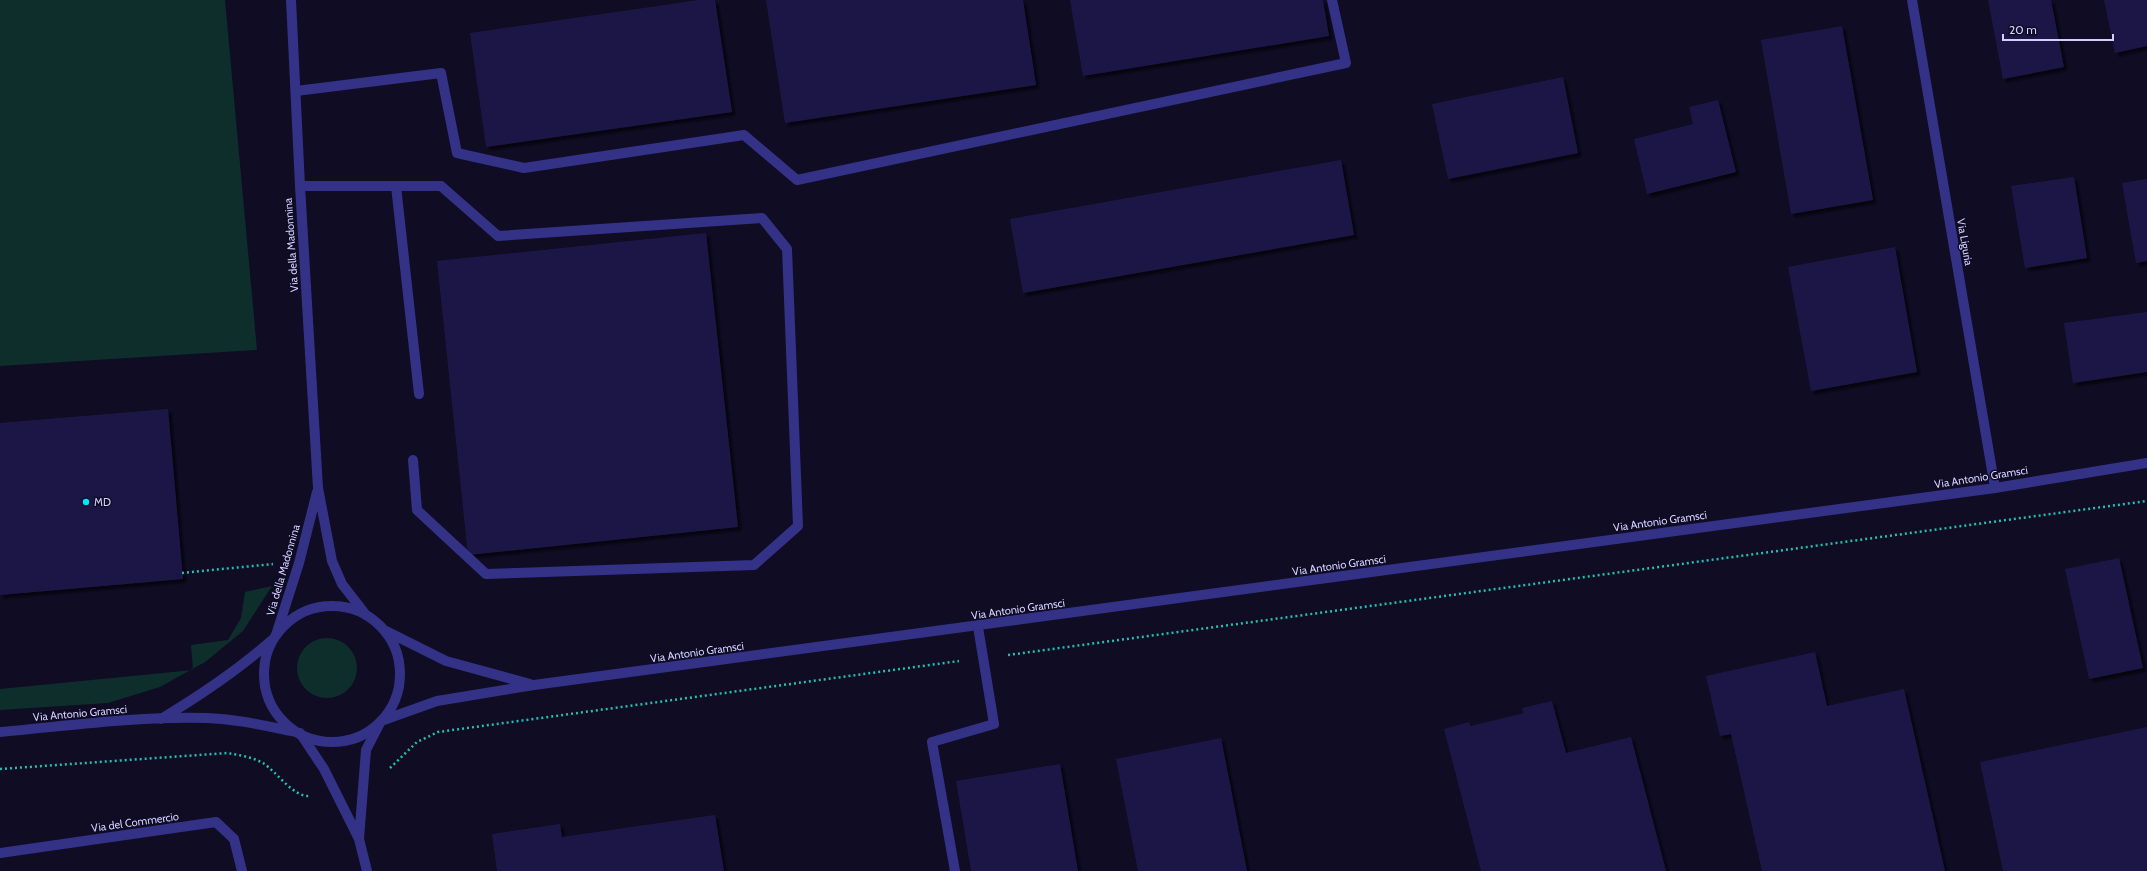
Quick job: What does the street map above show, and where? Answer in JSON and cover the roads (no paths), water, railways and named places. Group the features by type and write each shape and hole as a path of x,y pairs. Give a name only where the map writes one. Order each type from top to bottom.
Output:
{"street":[{"name":"Via della Madonnina","path":"291,0 300,186 318,488 332,561 342,584 366,615"},
{"path":"296,91 441,73 457,152 524,168 744,135 798,180 1346,63 1332,0"},
{"name":"Via Liguria","path":"1912,0 1995,488"},
{"path":"300,186 441,186 498,236 762,218 787,249 798,526 754,565 486,574 417,510 413,460"},
{"path":"396,186 419,394"},
{"name":"Via Antonio Gramsci","path":"380,722 437,701 534,685 978,627 1995,488 2147,463"},
{"name":"Via della Madonnina","path":"276,636 299,563 318,488"},
{"path":"358,839 366,750 380,722 394,702 398,691 400,674 396,650 384,630 366,615 338,606 315,608 294,618 276,636 268,652 265,664 267,690 273,707 280,717 300,733 324,770 358,839 367,871"},
{"path":"955,871 932,742 994,724 978,627"},
{"name":"Via Antonio Gramsci","path":"384,630 446,661 534,685"},
{"name":"Via Antonio Gramsci","path":"161,719 221,682 251,659 276,636"},
{"name":"Via Antonio Gramsci","path":"0,732 161,719 207,718 236,720 300,733"},
{"path":"300,733 324,741 342,741 360,736 380,722"},
{"name":"Via del Commercio","path":"0,853 216,822 234,839 242,871"}],"place":[{"name":"MD","path":"86,502"}]}
